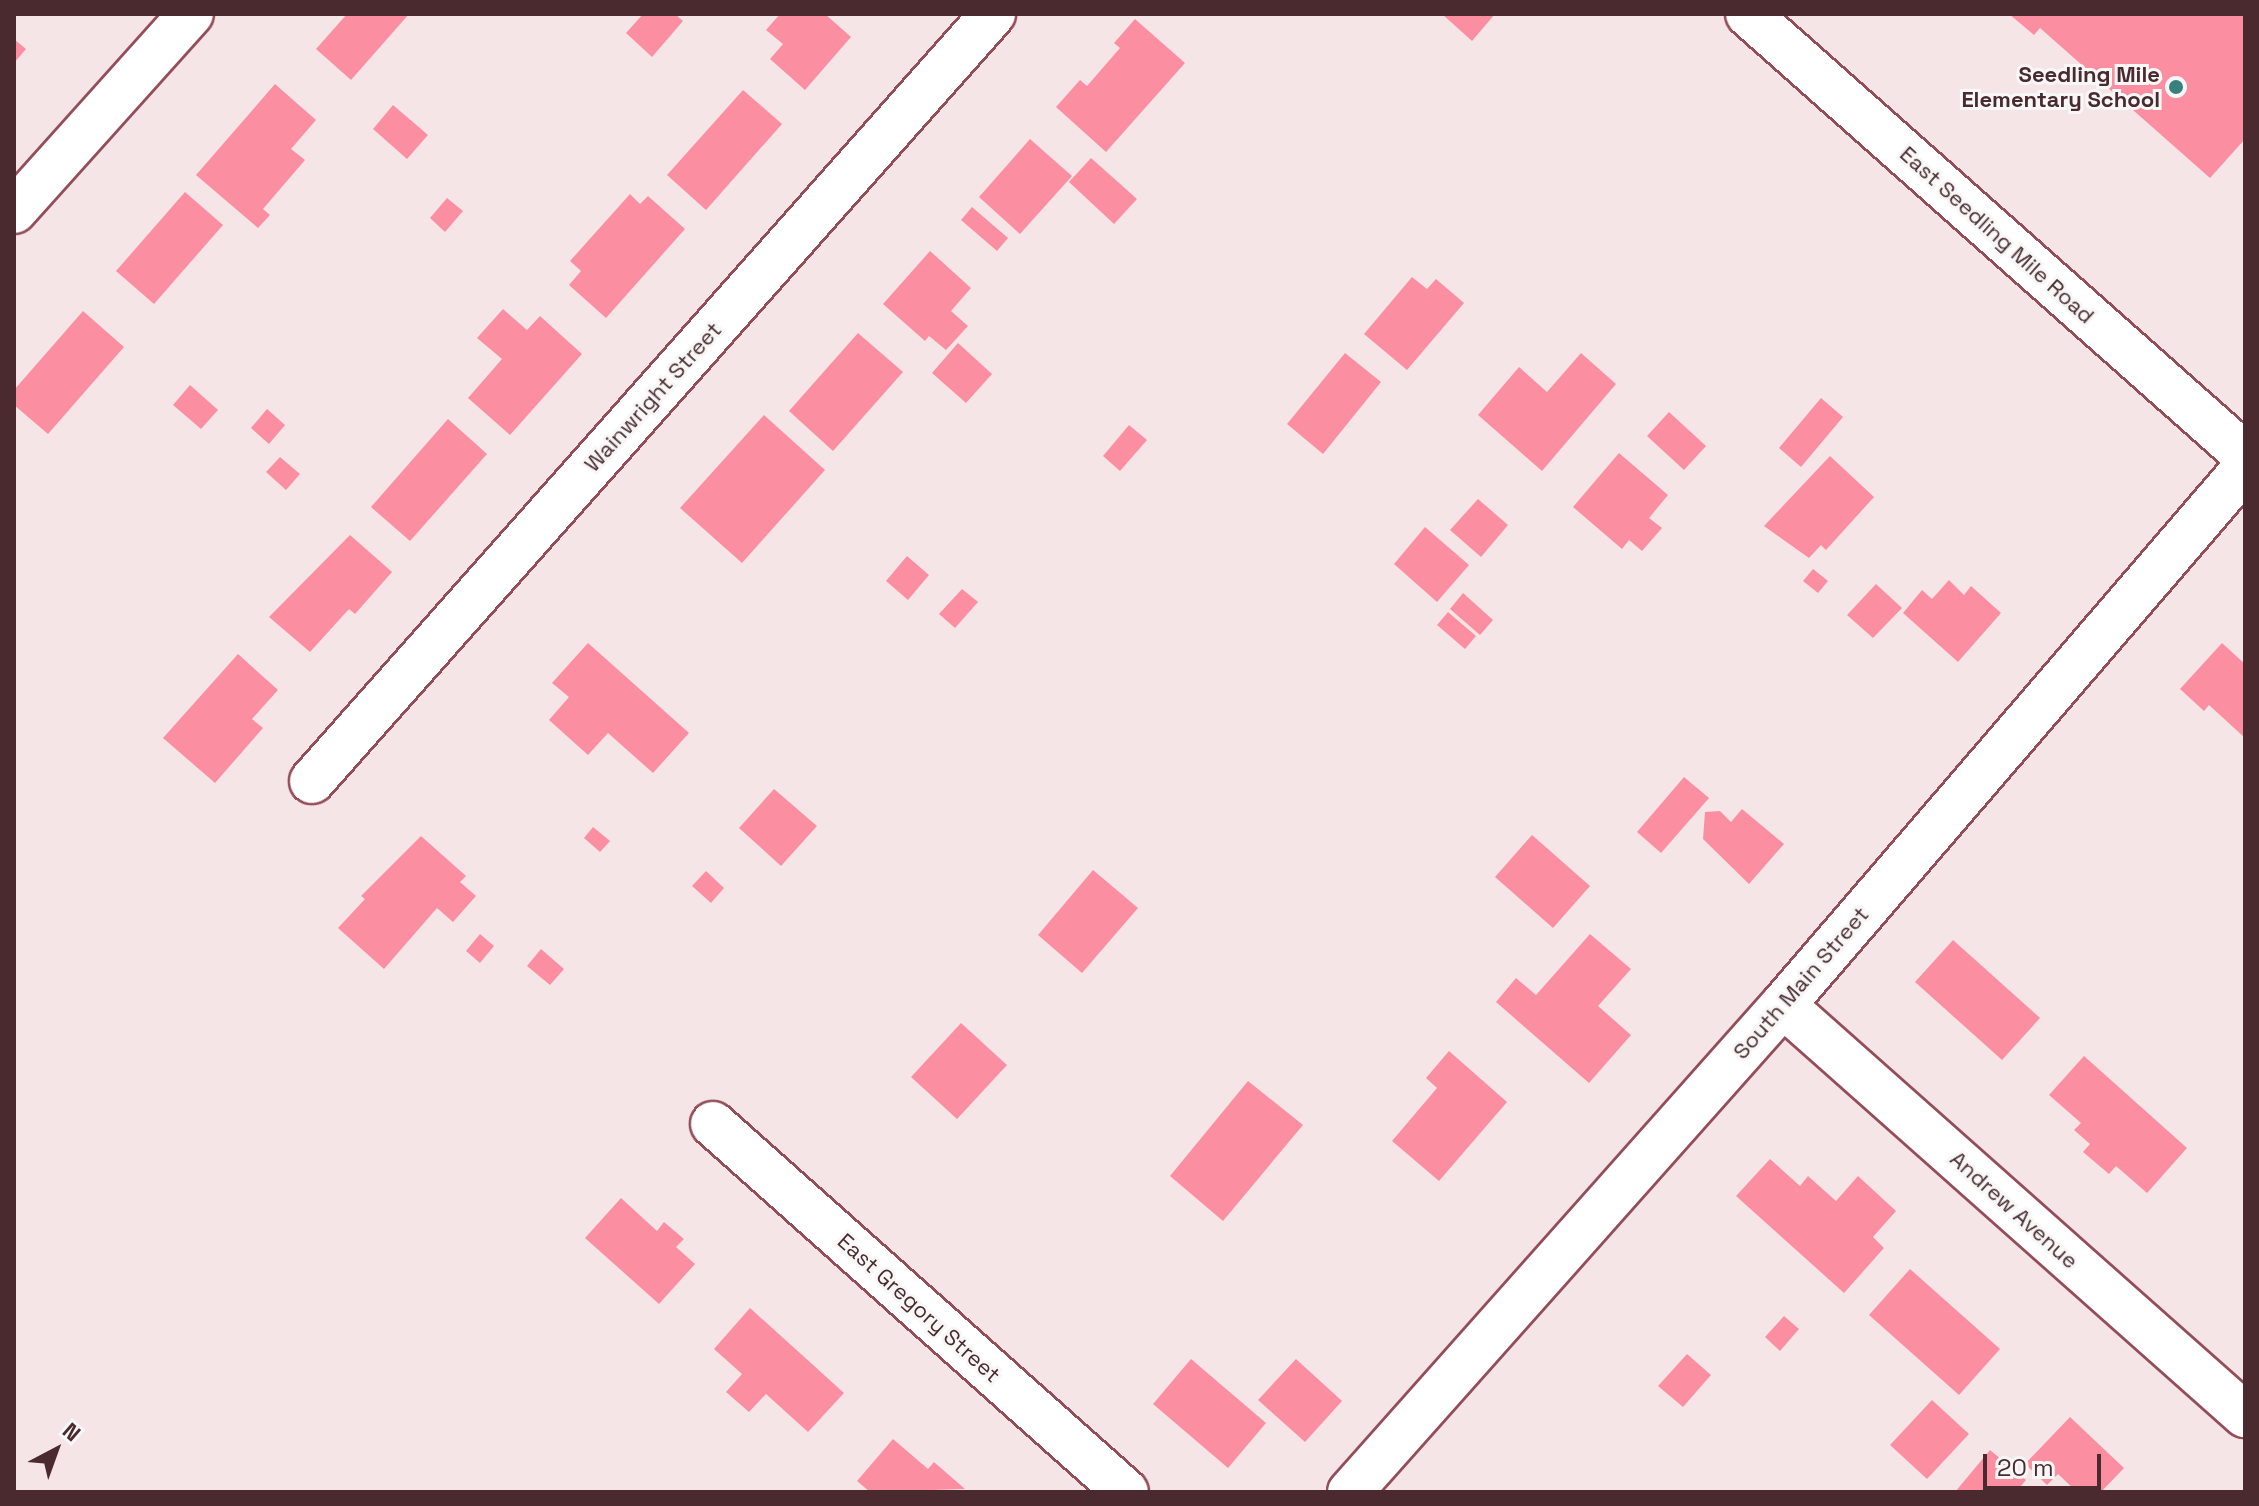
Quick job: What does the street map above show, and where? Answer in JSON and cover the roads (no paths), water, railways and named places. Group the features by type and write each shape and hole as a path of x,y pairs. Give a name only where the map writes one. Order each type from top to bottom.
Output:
{"street":[{"path":"14,211 191,14"},
{"name":"Wainwright Street","path":"312,781 993,14"},
{"name":"East Seedling Mile Road","path":"1748,14 2245,455"},
{"name":"South Main Street","path":"1350,1492 1783,1005 2245,468"},
{"name":"Andrew Avenue","path":"1783,1005 2245,1415"},
{"name":"East Gregory Street","path":"713,1124 1126,1492"}],"place":[{"name":"Seedling Mile Elementary School","path":"2176,87"}]}
